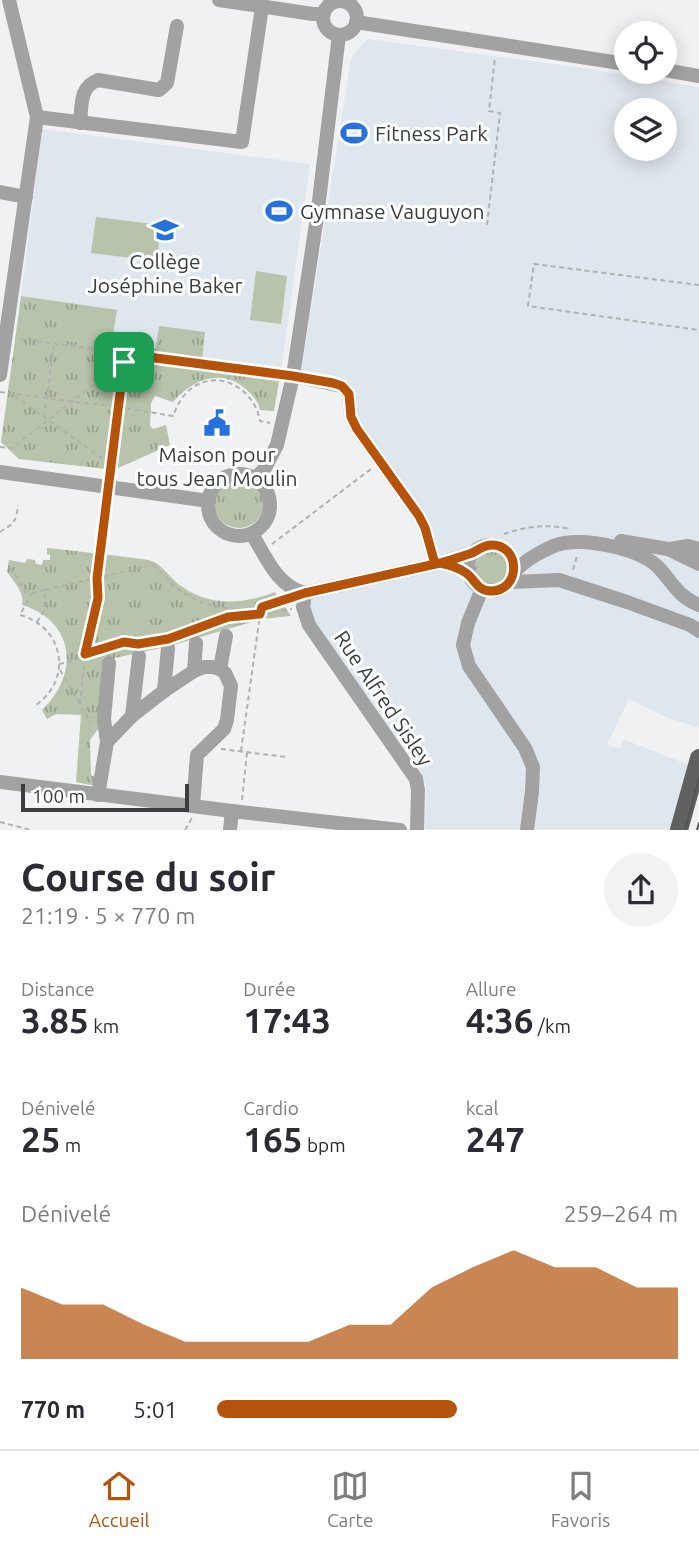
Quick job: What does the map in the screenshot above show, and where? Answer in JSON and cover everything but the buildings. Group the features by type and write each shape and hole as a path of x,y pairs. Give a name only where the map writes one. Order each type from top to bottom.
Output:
{"main road":[{"path":"679,830 699,758"}],"street":[{"path":"0,374 37,117 9,0"},
{"path":"219,0 323,14"},
{"path":"341,0 353,6 356,22 351,31 340,35 327,29 323,14 333,2 341,0"},
{"path":"37,117 242,142 262,7"},
{"path":"356,22 614,62"},
{"path":"80,123 83,92 89,83 98,80 159,90 167,83 177,26"},
{"path":"255,479 265,468 277,445 293,376 340,35"},
{"path":"677,73 699,76"},
{"path":"0,192 26,197"},
{"path":"293,376 342,386 349,394 351,417 357,429 419,516 437,563"},
{"path":"0,472 209,501"},
{"path":"236,475 255,479 266,491 270,508 265,522 252,534 229,535 219,529 210,514 209,501 215,486 236,475"},
{"path":"252,534 281,580 297,591 304,600 492,545 502,547 510,555 514,564 512,577"},
{"path":"510,555 559,536 580,535 668,549 699,564"},
{"path":"475,552 469,563 470,575 475,584 487,591 504,587 528,560 555,545 605,545 650,560 681,596 699,605"},
{"path":"668,549 688,546 699,549"},
{"path":"437,563 456,567 470,575"},
{"path":"512,577 559,580 690,625 699,631"},
{"path":"482,589 468,623 463,645 469,666 525,748 533,767 527,830"},
{"name":"Rue Alfred Sisley","path":"304,600 309,625 416,779 417,830"},
{"path":"220,669 226,636"},
{"path":"164,691 165,642"},
{"path":"194,671 196,643"},
{"path":"132,716 139,656"},
{"path":"97,795 107,742 104,719 108,663"},
{"path":"107,742 132,716 194,671 204,667 220,669 229,679 231,686 227,720 224,729 197,755 193,806"},
{"path":"0,782 400,830"},
{"path":"230,830 237,812"}],"path":[{"path":"487,225 500,113 489,111 497,44"},
{"path":"699,285 534,264 528,306 699,330"},
{"path":"6,338 293,376"},
{"path":"44,418 54,344"},
{"path":"80,704 85,654 98,598 97,578 125,354"},
{"path":"0,447 12,448 132,355"},
{"path":"228,382 231,368"},
{"path":"0,392 173,416 190,389 217,380 237,386 250,398 258,411 260,421 283,425"},
{"path":"12,394 111,465"},
{"path":"262,551 380,462"},
{"path":"0,532 13,524 18,505"},
{"path":"499,536 547,525 579,531 580,535"},
{"path":"10,567 26,593 31,594 153,565 177,588 195,600 224,607 248,609 304,600"},
{"path":"37,622 44,611 45,590"},
{"path":"31,594 20,615 37,622 49,633 58,651 59,664 52,689 36,705"},
{"path":"59,664 124,642 165,642 228,617 279,612 304,600"},
{"path":"242,751 262,607"},
{"path":"59,669 99,737 107,742"},
{"path":"206,747 286,757"},
{"path":"237,812 247,752"},
{"path":"0,822 31,830"}],"shaded area":[{"path":"368,39 614,73 614,84 677,83 699,87 699,728 668,718 629,699 607,744 621,748 623,739 694,767 676,829 425,829 426,784 313,628 309,618 309,595 436,567 426,528 359,429 340,378 301,372 351,59"},
{"name":"Collège Joséphine Baker","path":"42,129 310,164 281,370 202,360 205,332 156,347 148,355 110,348 36,298 21,296"}],"green space":[{"path":"96,217 161,225 157,261 91,253"},
{"path":"256,271 287,276 281,324 250,320"},
{"path":"21,296 117,310 111,348 148,355 156,347 159,326 205,332 202,360 281,370 274,411 260,410 249,392 229,379 209,379 189,387 173,402 155,396 151,403 150,426 153,429 166,425 170,445 118,468 19,459 1,442"},
{"path":"62,316 107,322 104,346 59,340"},
{"path":"239,478 257,485 264,503 257,521 239,528 221,521 214,503 221,485"},
{"path":"47,548 152,561 178,584 201,597 213,600 237,601 275,592 291,616 262,619 102,663 98,729 90,740 91,775 97,778 96,786 76,782 81,715 56,714 47,719 42,710 62,681 66,650 62,636 53,623 40,613 22,605 20,592 7,572 9,560 25,563 27,559 35,560 36,564 42,565 43,560 50,560"},
{"path":"491,552 503,556 507,568 503,580 491,584 479,580 475,568 479,556"}],"tram line":[{"path":"685,830 699,779"},
{"path":"697,830 699,823"}],"place":[{"name":"Fitness Park","path":"354,133"},
{"name":"Gymnase Vauguyon","path":"279,211"},
{"name":"Collège Joséphine Baker","path":"165,230"},
{"name":"Maison pour tous Jean Moulin","path":"217,423"}],"route":[{"path":"125,354 293,376 342,386 349,394 351,417 357,429 419,516 435,564 475,552 485,546 496,545 505,549 512,558 512,579 501,589 487,591 478,587 470,575 456,567 440,563 305,593 262,607 260,614 228,617 168,639 138,644 118,643 85,654 98,598 97,578 124,362 125,354"}]}
